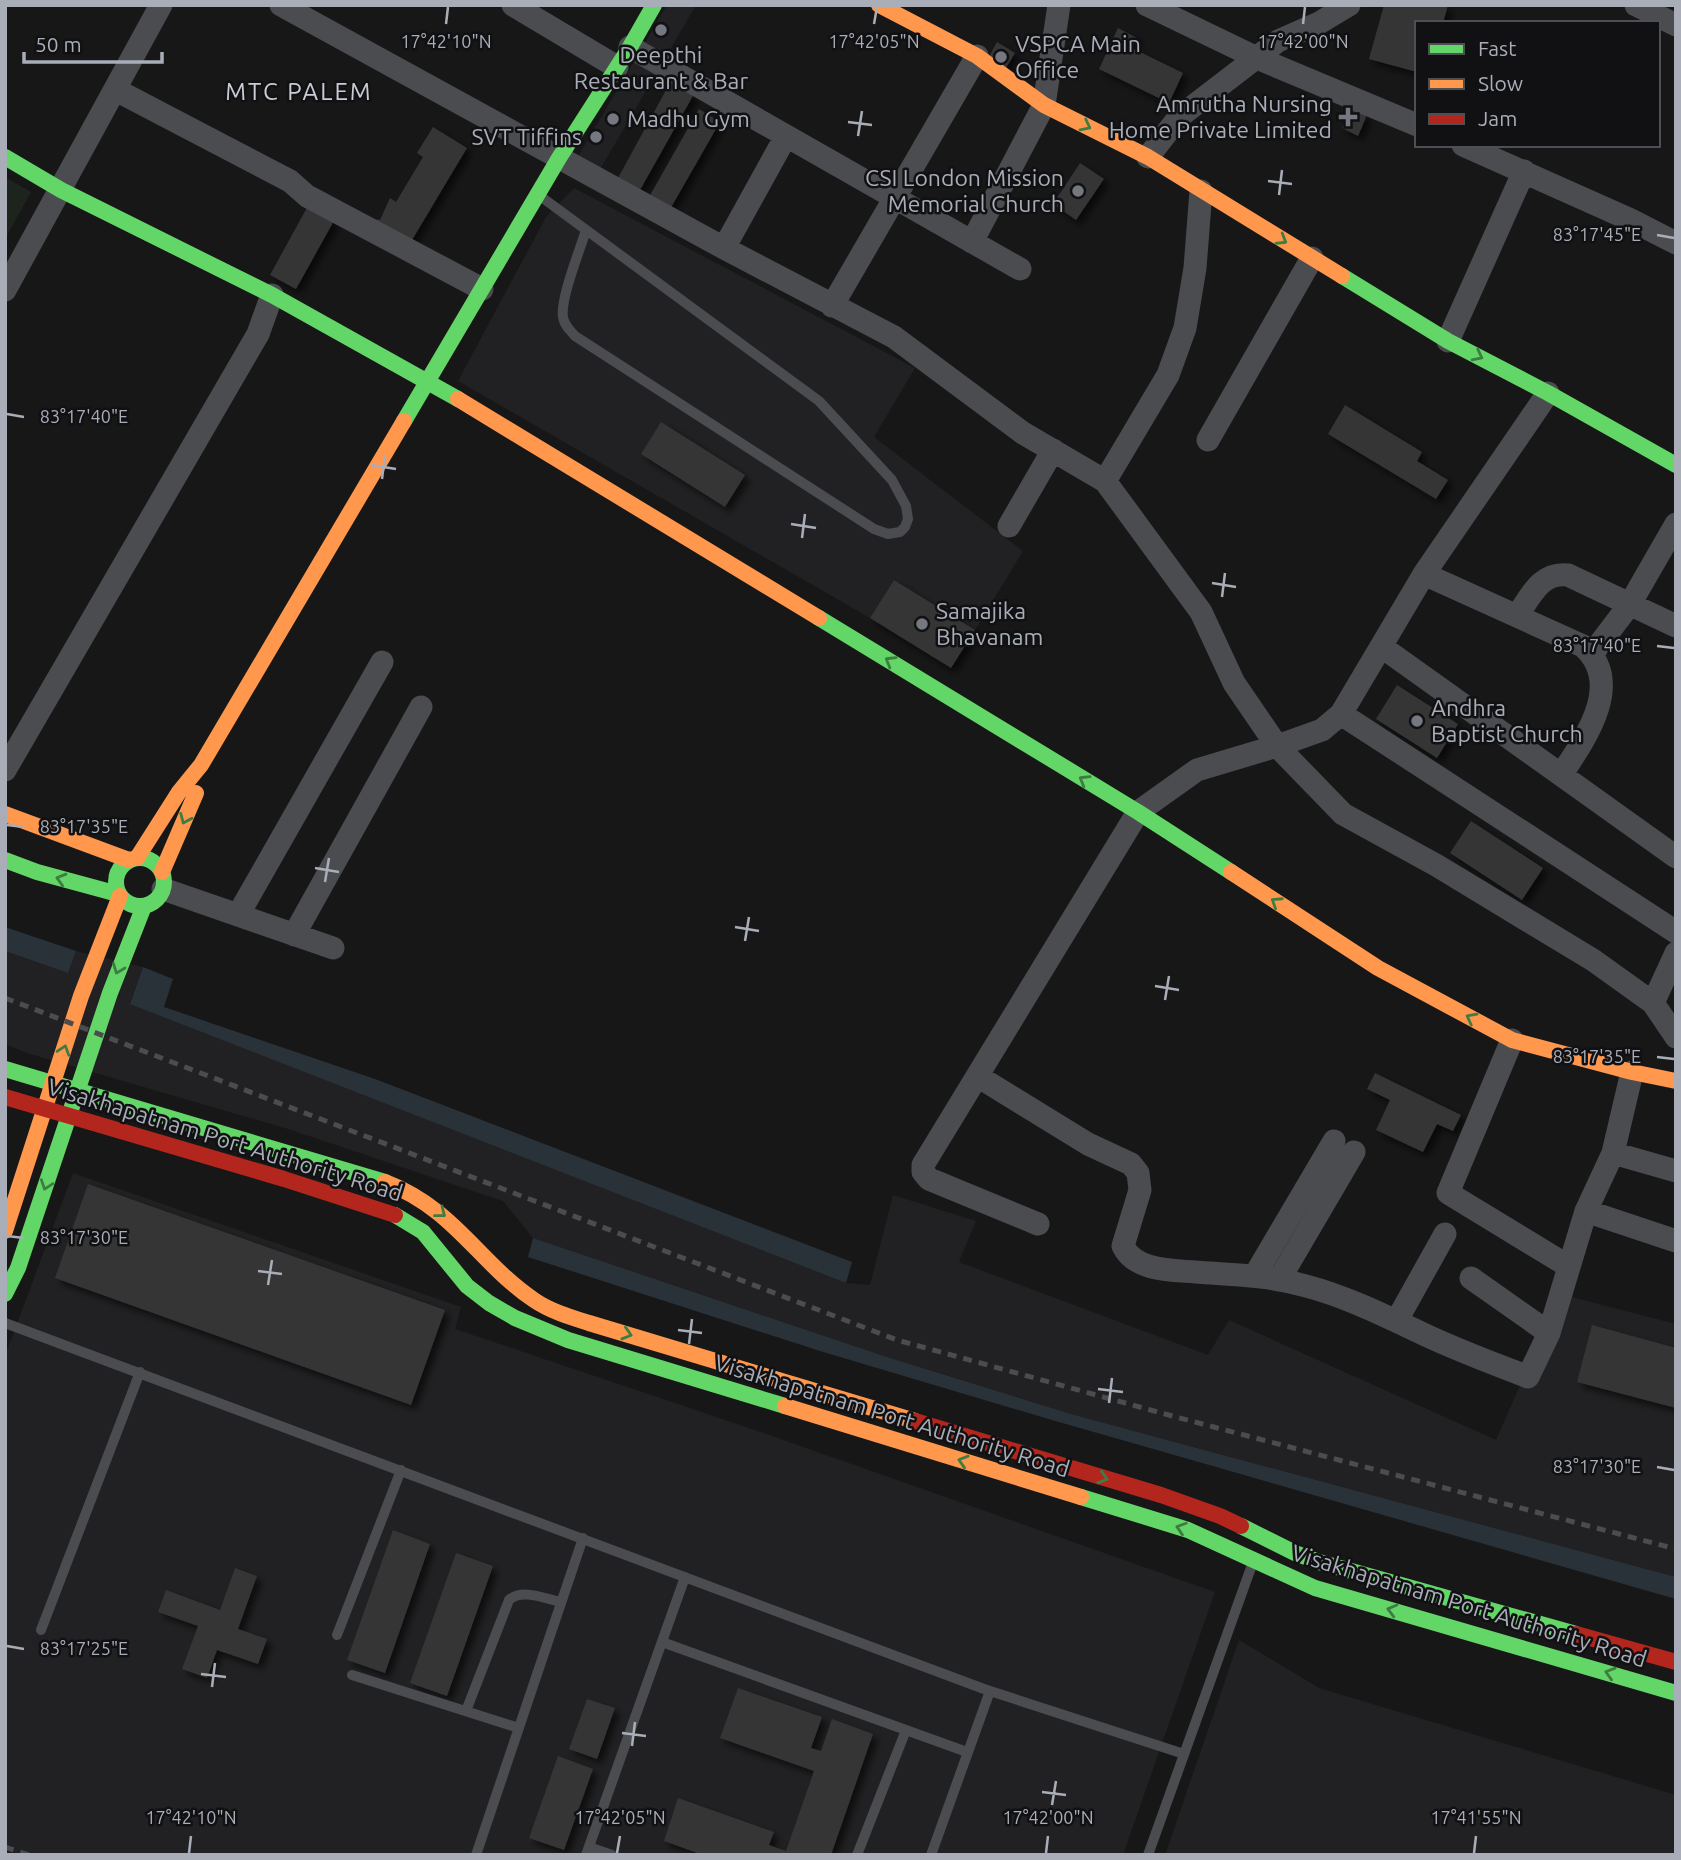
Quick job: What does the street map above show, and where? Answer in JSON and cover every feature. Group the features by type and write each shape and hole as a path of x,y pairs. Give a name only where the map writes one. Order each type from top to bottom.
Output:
{"main road":[{"path":"5,1231 99,947 119,895 116,886 118,871 133,859 201,765 559,158 654,5"},
{"path":"879,5 977,56 1044,105 1148,157 1448,341 1673,456"},
{"path":"5,157 61,190 272,295 428,381 1138,813 1378,968 1512,1040 1676,1081"},
{"path":"5,860 119,895 130,905 144,906 154,902 196,793 201,765"},
{"path":"5,814 133,859 152,861 163,880"},
{"path":"5,1294 18,1268 110,993 144,906"},
{"name":"Visakhapatnam Port Authority Road","path":"5,1069 392,1184 443,1214 530,1297 569,1316 1161,1495 1220,1516 1319,1562 1676,1662"},
{"name":"Visakhapatnam Port Authority Road","path":"5,1097 284,1179 400,1217 416,1224 427,1233 450,1268 477,1294 531,1324 568,1340 1167,1523 1213,1539 1292,1580 1315,1588 1676,1693"}],"street":[{"path":"5,290 161,5"},
{"path":"281,5 724,248 894,337 1023,433 1105,481 1201,612 1234,682 1277,746 1343,814 1436,865 1593,960 1653,1003 1676,1037"},
{"path":"513,5 617,67"},
{"path":"972,242 1044,105 1059,5"},
{"path":"1147,5 1257,58 1415,124"},
{"path":"1148,157 1179,117 1278,41 1319,23 1349,5"},
{"path":"1636,5 1676,25"},
{"path":"630,47 1020,269"},
{"path":"832,306 977,56"},
{"path":"116,90 290,181 307,196 482,289"},
{"path":"724,248 786,136"},
{"path":"1469,147 1676,243"},
{"path":"1448,341 1524,171"},
{"path":"1105,481 1167,375 1185,328 1195,268 1201,191"},
{"path":"1208,440 1312,258"},
{"path":"5,770 258,334 272,295"},
{"path":"1038,1224 929,1179 923,1172 923,1165 931,1150 979,1077 1138,813 1197,770 1322,730 1341,713 1424,573 1548,393"},
{"path":"1009,526 1053,450"},
{"path":"1592,654 1630,604 1676,524"},
{"path":"1424,573 1583,646 1592,654 1599,666 1602,691 1587,735 1561,775"},
{"path":"1517,616 1543,580 1557,574 1568,575 1676,626"},
{"path":"1382,647 1676,857"},
{"path":"238,915 382,662"},
{"path":"295,935 421,707"},
{"path":"1341,713 1676,932"},
{"path":"163,880 238,915 333,948"},
{"path":"1653,1003 1676,953"},
{"path":"1512,1040 1448,1193 1568,1266"},
{"path":"979,1077 1088,1144 1131,1164 1138,1172 1140,1190 1123,1246 1135,1259 1160,1269 1255,1275 1307,1286 1375,1310 1451,1346 1528,1377 1549,1333 1586,1211 1613,1153 1632,1072"},
{"path":"1255,1275 1344,1147 1279,1280"},
{"path":"1613,1153 1676,1171"},
{"path":"1586,1211 1676,1241"},
{"path":"1397,1320 1445,1234"},
{"path":"1471,1278 1549,1333"}],"lane":[{"path":"538,194 819,401 892,480 906,506 908,519 905,527 900,532 888,534 874,529 575,336 566,326 563,317 564,303 586,230"},
{"path":"5,1322 990,1691 1184,1754"},
{"path":"41,1630 140,1373"},
{"path":"337,1635 401,1470"},
{"path":"1148,1855 1262,1537"},
{"path":"476,1855 583,1538"},
{"path":"612,1855 588,1851 685,1577"},
{"path":"466,1711 509,1600 514,1595 522,1594 561,1602"},
{"path":"662,1642 967,1752"},
{"path":"352,1675 519,1728"},
{"path":"931,1855 990,1691"},
{"path":"857,1855 905,1730"}],"shaded area":[{"path":"667,5 696,5 598,173 576,160"},
{"path":"5,177 31,192 5,239"},
{"path":"574,188 915,368 874,437 1023,551 975,630 894,580 870,618 458,381 546,217"},
{"path":"5,927 76,951 68,973 5,951"},
{"path":"5,951 68,973 76,951 143,967 130,1003 846,1283 870,1285 893,1195 976,1221 959,1262 1208,1355 1229,1320 1496,1440 1560,1294 1676,1324 1676,1577 1071,1414 887,1357 533,1238 503,1201 288,1129 27,1053 5,1044"},
{"path":"143,967 173,979 164,1007 375,1079 852,1262 846,1283 130,1004"},
{"path":"73,1173 461,1307 455,1329 758,1431 1215,1592 1123,1855 5,1855 5,1356"},
{"path":"533,1238 887,1357 1071,1414 1676,1577 1676,1599 820,1351 528,1257"},
{"path":"1239,1640 1319,1688 1676,1795 1676,1855 1165,1855"}],"building":[{"path":"1384,5 1448,5 1444,21 1415,21 1415,71 1369,59"},
{"path":"1118,28 1137,38 1132,48 1183,73 1169,103 1099,69"},
{"name":"VSPCA Main Office","path":"997,42 1015,53 1004,71 987,60"},
{"path":"671,81 694,94 640,190 618,178"},
{"path":"1351,108 1367,115 1358,136 1342,128"},
{"path":"699,109 720,122 669,211 648,199"},
{"path":"433,127 467,148 409,245 374,224 380,220 390,198 396,202 423,157 417,153"},
{"name":"CSI London Mission Memorial Church","path":"1080,163 1104,179 1076,220 1053,204"},
{"path":"309,204 335,219 296,289 270,275"},
{"path":"1345,405 1422,452 1417,461 1448,480 1436,499 1328,434"},
{"path":"661,422 745,475 725,507 641,454"},
{"name":"Samajika Bhavanam","path":"894,580 975,630 951,668 870,618"},
{"name":"Andhra Baptist Church","path":"1397,685 1458,724 1437,758 1376,719"},
{"path":"1471,821 1543,868 1522,900 1450,853"},
{"path":"1375,1073 1461,1115 1453,1131 1437,1124 1423,1152 1376,1130 1390,1100 1367,1089"},
{"path":"88,1184 445,1310 411,1405 55,1278"},
{"path":"1592,1325 1676,1348 1676,1408 1577,1382"},
{"path":"393,1530 430,1544 385,1673 347,1660"},
{"path":"456,1553 493,1566 447,1696 410,1683"},
{"path":"235,1568 257,1576 238,1629 267,1639 258,1664 217,1650 207,1678 182,1669 198,1626 158,1612 166,1590 220,1610"},
{"path":"738,1688 822,1717 811,1748 821,1751 832,1719 873,1734 831,1855 703,1855 664,1841 678,1798 774,1832 769,1845 786,1851 814,1771 720,1738"},
{"path":"587,1699 615,1708 597,1759 569,1749"},
{"path":"558,1756 593,1769 564,1850 529,1838"}],"railway":[{"path":"5,998 897,1340 1676,1549"},
{"path":"5,1847 29,1855"}],"traffic: fast":[{"path":"404,421 559,158 654,5"},
{"path":"5,157 61,190 272,295 458,399"},
{"path":"1342,276 1448,341 1676,465"},
{"path":"819,618 1138,812 1231,872"},
{"path":"140,858 157,865 164,882 157,899 140,906 123,899 116,882 123,865 140,858"},
{"path":"5,860 37,872 118,894"},
{"path":"5,1294 18,1268 110,993 144,906"},
{"path":"5,1069 385,1182"},
{"path":"395,1215 423,1232 467,1286 515,1318 568,1340 785,1406"},
{"path":"1081,1497 1188,1530 1315,1588 1676,1693"},
{"path":"1241,1526 1319,1562 1576,1634"}],"traffic: slow":[{"path":"879,5 977,56 1044,105 1148,157 1342,276"},
{"path":"458,399 819,618"},
{"path":"137,858 179,792 201,765 404,421"},
{"path":"162,872 196,793"},
{"path":"5,814 129,860"},
{"path":"1231,872 1378,968 1512,1040 1676,1081"},
{"path":"5,1231 81,996 120,896"},
{"path":"385,1182 430,1206 514,1285 553,1311 915,1421"},
{"path":"785,1406 1081,1497"}],"traffic: jam":[{"path":"5,1097 284,1179 395,1215"},
{"path":"915,1421 1161,1495 1241,1526"},
{"path":"1576,1634 1676,1662"}],"place":[{"name":"Deepthi Restaurant & Bar","path":"661,30"},
{"name":"VSPCA Main Office","path":"1001,57"},
{"name":"Amrutha Nursing Home Private Limited","path":"1348,117"},
{"name":"Madhu Gym","path":"613,119"},
{"name":"SVT Tiffins","path":"596,137"},
{"name":"CSI London Mission Memorial Church","path":"1078,191"},
{"name":"Samajika Bhavanam","path":"922,624"},
{"name":"Andhra Baptist Church","path":"1417,721"}],"district":[{"name":"MTC PALEM","path":"299,92"}]}
